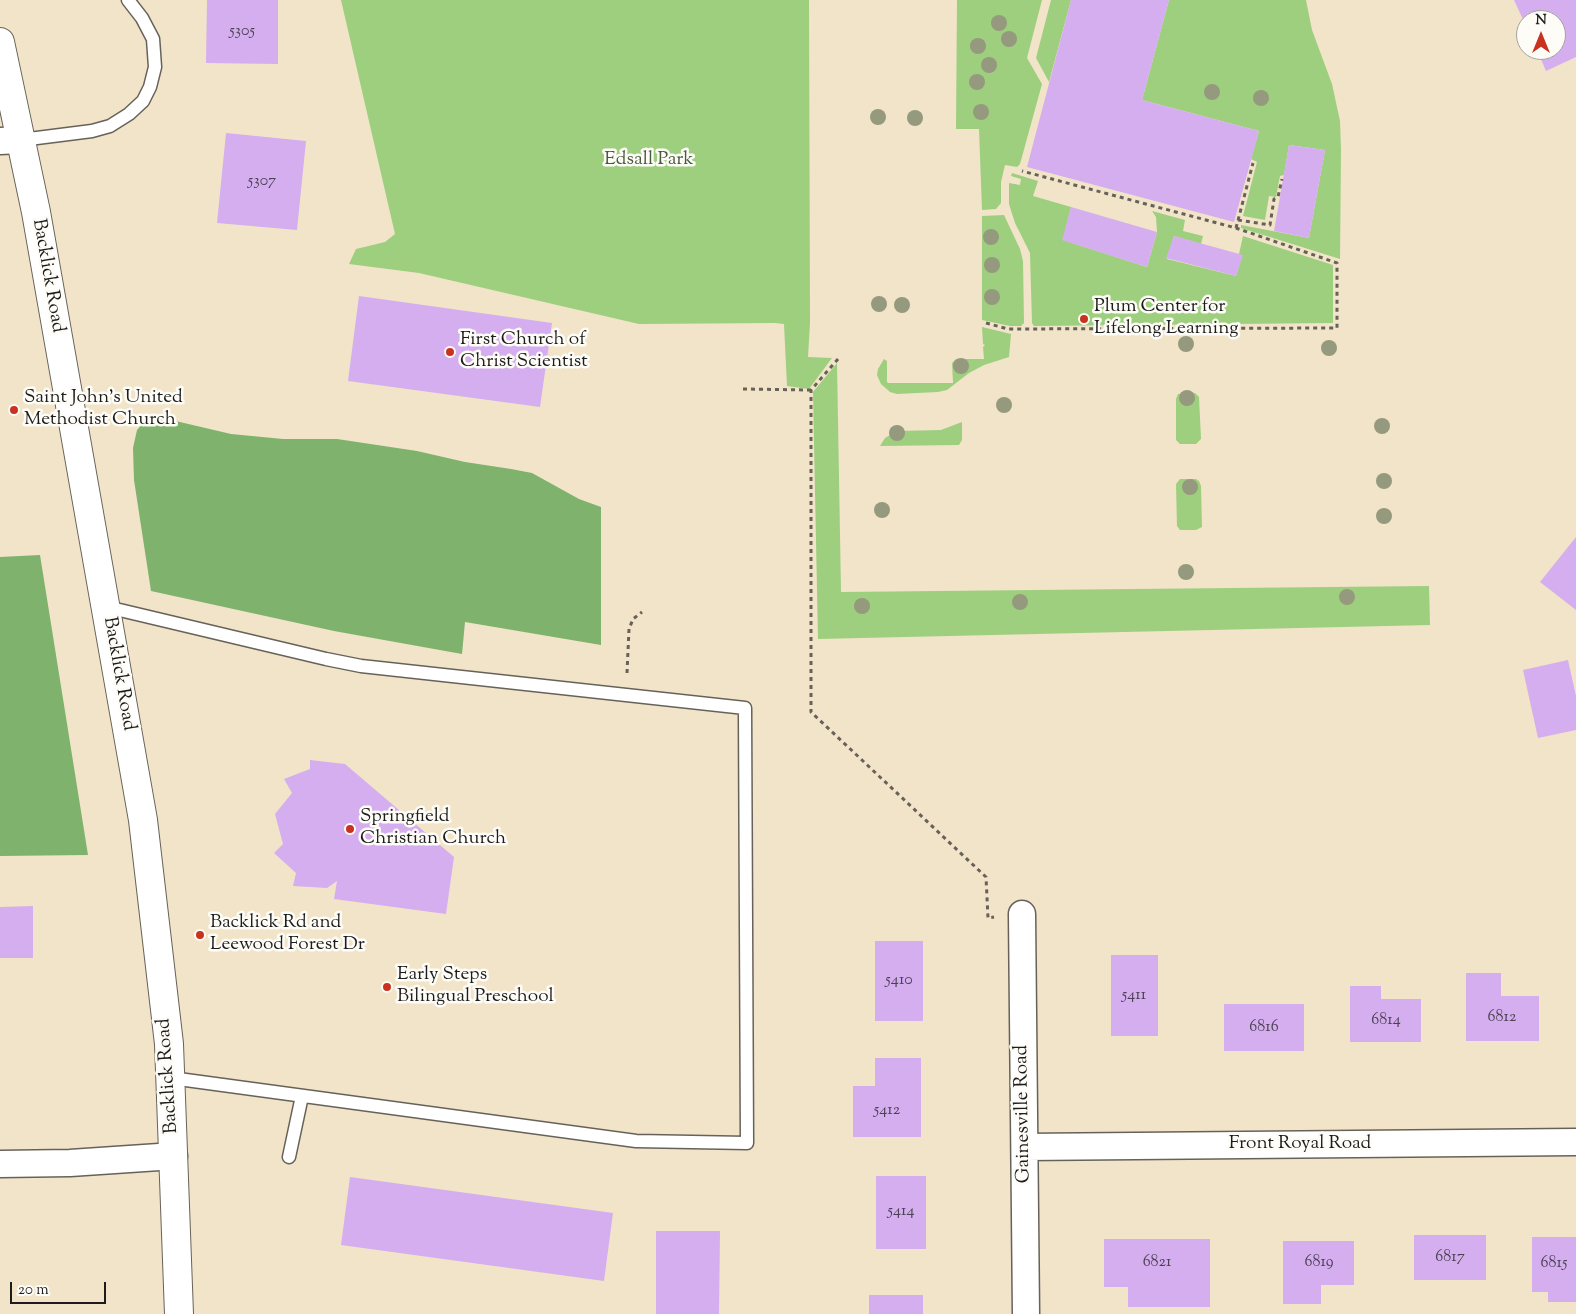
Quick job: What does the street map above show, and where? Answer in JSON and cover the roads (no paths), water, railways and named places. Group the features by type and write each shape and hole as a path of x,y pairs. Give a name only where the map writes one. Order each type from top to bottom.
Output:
{"main road":[{"name":"Backlick Road","path":"0,42 11,140 35,206 143,820 169,1044 178,1314"}],"street":[{"name":"Gainesville Road","path":"1022,914 1026,1314"},
{"name":"Front Royal Road","path":"1025,1147 1576,1142"},
{"path":"0,1164 70,1163 174,1156"}],"lane":[{"path":"11,140 92,131 110,126 129,114 143,101 150,87 155,67 153,39 142,18 128,0"},
{"path":"106,607 361,666 745,708 747,1143 636,1140 171,1078"},
{"path":"289,1157 302,1096"}],"place":[{"name":"Plum Center for Lifelong Learning","path":"1084,319"},
{"name":"First Church of Christ Scientist","path":"450,352"},
{"name":"Saint John's United Methodist Church","path":"14,410"},
{"name":"Springfield Christian Church","path":"350,829"},
{"name":"Backlick Rd and Leewood Forest Dr","path":"200,935"},
{"name":"Early Steps Bilingual Preschool","path":"387,987"}],"park label":[{"name":"Edsall Park","path":"649,161"}]}
